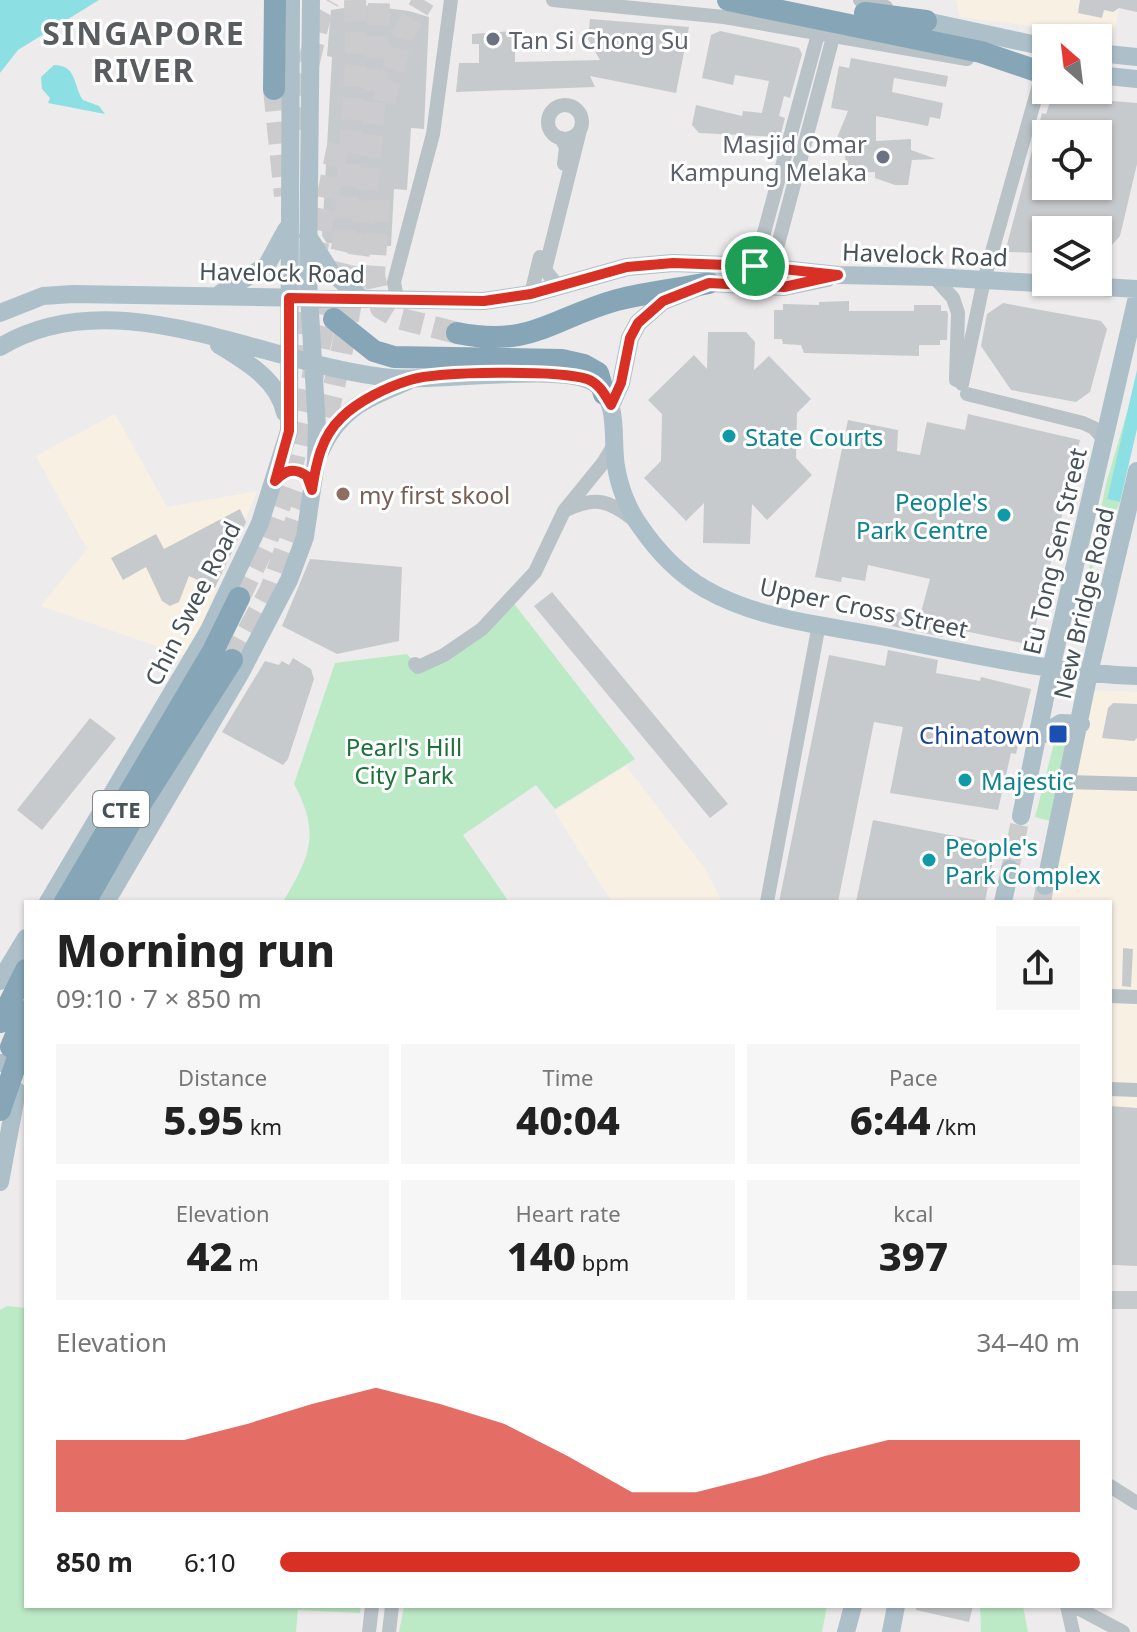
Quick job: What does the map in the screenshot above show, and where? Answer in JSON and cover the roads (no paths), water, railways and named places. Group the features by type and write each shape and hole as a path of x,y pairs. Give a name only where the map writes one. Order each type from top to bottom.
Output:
{"highway":[{"path":"274,89 275,0"},
{"path":"728,0 981,52 1032,68"},
{"path":"805,0 878,17 926,21"},
{"path":"457,333 489,339 518,338 617,300 709,283"},
{"path":"334,319 374,351 394,357 562,360 584,365 598,373 608,399"},
{"name":"CTE","path":"66,900 213,651 239,598"},
{"name":"CTE","path":"86,900 143,800 232,660"},
{"path":"0,1008 14,979"},
{"path":"0,1022 14,979"},
{"path":"0,1074 24,1016"},
{"path":"0,1110 24,1051"}],"main road":[{"name":"Chin Swee Road","path":"49,900 209,630 260,523 289,431 291,0"},
{"path":"107,900 240,674 283,593 305,537 316,462 317,427 308,297 311,0"},
{"path":"926,21 1032,44"},
{"path":"1112,54 1137,57"},
{"path":"1112,76 1137,79"},
{"path":"216,295 248,279 267,265 283,240 290,216"},
{"path":"308,236 331,272 360,297"},
{"name":"Havelock Road","path":"0,313 43,296 360,297 468,302 531,294 619,269 655,264 764,266 838,275 934,277 1137,289"},
{"path":"0,347 30,331 68,322 131,323 200,334 355,374 411,380 475,375 567,376 589,380 608,399 621,383 630,338 638,323 663,301 709,283 784,287 838,275"},
{"name":"Eu Tong Sen Street","path":"1021,816 1051,669 1137,297"},
{"path":"200,334 240,358 271,383 283,401 289,431"},
{"path":"316,462 329,432 356,405 411,380"},
{"name":"Upper Cross Street","path":"608,399 616,468 637,523 655,547 684,575 706,590 741,606 819,624 1051,669 1137,676"},
{"path":"275,481 286,471 294,470 307,476 312,490"},
{"name":"New Bridge Road","path":"1043,897 1081,724 1089,673 1137,471"},
{"path":"1038,737 1061,723 1081,724"},
{"path":"1003,900 1010,869"},
{"path":"14,979 24,945"},
{"path":"0,1063 5,1063 24,1050"},
{"path":"0,1182 12,1104 24,1053"},
{"path":"846,1632 852,1608"},
{"path":"891,1632 896,1608"}],"street":[{"path":"397,299 394,282 433,134 451,0"},
{"path":"553,0 724,17 1032,70"},
{"path":"860,0 926,21"},
{"path":"764,266 769,215 777,185 826,36"},
{"path":"764,266 785,218 803,149 815,76"},
{"path":"962,387 984,280 1032,104"},
{"path":"531,294 567,153 561,138 548,125 552,111 569,105 577,110 581,118 580,130 545,270 558,286"},
{"path":"561,138 571,137 580,130"},
{"path":"788,146 803,149"},
{"path":"777,185 792,189"},
{"path":"769,215 785,218"},
{"path":"934,277 953,298 958,313 962,387"},
{"path":"962,387 1083,423 1094,428 1105,441"},
{"path":"415,664 418,667 444,655 482,629 535,572 564,511 603,463 614,444"},
{"path":"564,511 585,501 597,500 613,505 637,523"},
{"path":"767,900 819,624"},
{"path":"1068,782 1137,784"},
{"path":"1112,996 1137,997"},
{"path":"1112,1091 1137,1092"},
{"path":"1112,1487 1137,1503"},
{"path":"369,1632 372,1608"},
{"path":"389,1632 392,1608"},
{"path":"1067,1608 1073,1632"},
{"path":"1078,1608 1123,1632"}],"water":[{"name":"SINGAPORE RIVER","path":"0,0 99,0 18,50 0,73"},
{"path":"54,65 67,68 83,100 99,106 105,114 48,103 50,98 42,89 41,77"},
{"path":"1137,370 1137,429 1120,502 1107,499"}],"tunnel":[{"path":"293,128 320,16 329,0"},
{"path":"239,598 267,540 288,484 344,240 356,60 355,0"},
{"path":"318,449 344,338 362,226 374,113 379,0"},
{"path":"384,102 403,35 424,0"},
{"path":"274,89 285,196"},
{"path":"314,263 340,136"},
{"path":"379,200 374,275 381,308 398,318 457,333"},
{"path":"296,367 298,277"},
{"path":"232,660 270,591 306,494"},
{"path":"1010,869 1021,816"},
{"path":"1042,900 1045,886"}],"place":[{"name":"Tan Si Chong Su","path":"493,39"},
{"name":"Masjid Omar Kampung Melaka","path":"883,157"},
{"name":"State Courts","path":"729,436"},
{"name":"my first skool","path":"343,494"},
{"name":"People's Park Centre","path":"1004,515"},
{"name":"Chinatown","path":"1058,734"},
{"name":"Majestic","path":"965,780"},
{"name":"People's Park Complex","path":"929,860"}],"district":[{"name":"SINGAPORE RIVER","path":"144,50"}],"park label":[{"name":"Pearl's Hill City Park","path":"404,760"}]}
